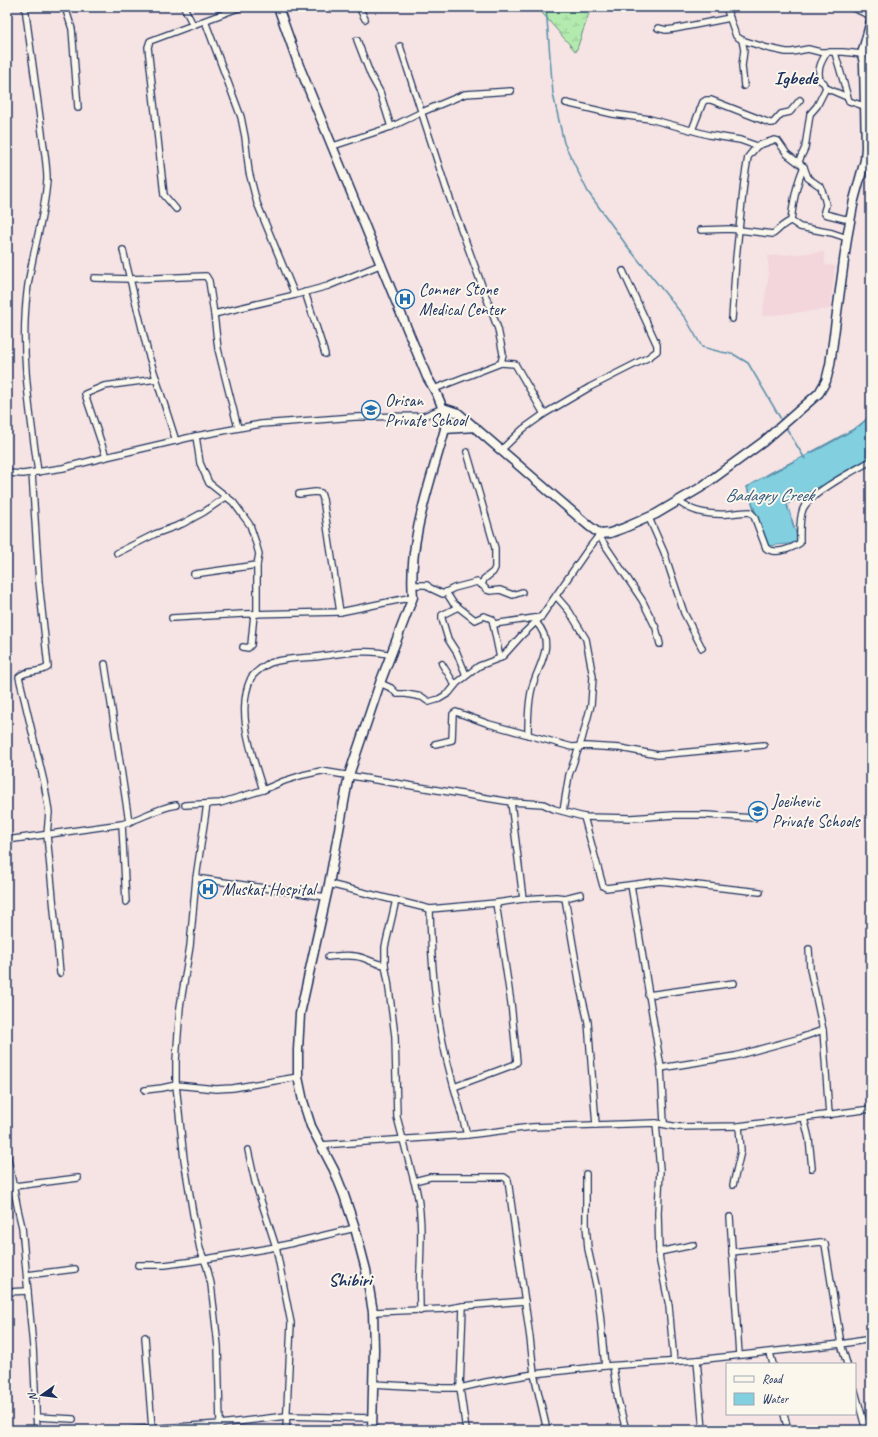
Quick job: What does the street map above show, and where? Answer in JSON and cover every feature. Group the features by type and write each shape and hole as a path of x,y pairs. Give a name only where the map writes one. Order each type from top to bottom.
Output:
{"main road":[{"path":"278,7 298,63 382,264 427,377 443,408 445,421 445,430 417,532 412,585 413,597 380,683 349,775 329,884 300,1014 298,1077 302,1101 311,1126 336,1176 355,1228 366,1270 373,1312 374,1349 372,1430"},
{"path":"443,408 458,413 500,451 599,535 610,533 649,518 679,502 763,442 819,393 826,381 830,365 847,238 854,200 865,160 864,64 862,54 871,20"},
{"path":"445,430 475,427"}],"street":[{"path":"25,7 46,155 47,179 27,291 24,349 35,472 39,582 48,667 44,670 23,673 19,677 44,782 48,812 47,835 60,973"},
{"path":"65,7 72,29 78,108"},
{"path":"184,7 193,25"},
{"path":"176,209 164,195 148,47 150,41 155,38 206,21 241,7"},
{"path":"359,7 365,19"},
{"path":"726,7 736,36 742,40 786,52 808,48 835,53 842,52 862,54"},
{"path":"851,7 871,16"},
{"path":"658,28 666,30 674,29 730,18"},
{"path":"206,21 241,117 249,172 257,203 295,295"},
{"path":"357,40 371,76 380,92 391,127"},
{"path":"742,40 744,50 742,66 744,86"},
{"path":"400,46 446,188 498,329 502,354 501,363"},
{"path":"827,52 819,65 820,80 824,83 826,88 847,97"},
{"path":"835,53 847,97 851,103 864,106"},
{"path":"798,161 805,148 810,114 817,106 826,88"},
{"path":"333,146 391,127 465,94 511,91"},
{"path":"692,130 703,102 706,100 711,100 770,123 773,123 781,114 790,112 800,100"},
{"path":"566,103 613,114 650,119 709,135 740,140 756,146"},
{"path":"732,319 736,258 748,157 756,146 774,140 778,141 787,154 804,166 808,178 821,187 826,205 824,211 825,214 844,219 851,217"},
{"path":"791,222 794,199 804,166"},
{"path":"701,230 730,229 773,234 783,223 791,222 800,227 832,233 847,238"},
{"path":"123,250 148,353 176,441"},
{"path":"214,314 328,286 382,264"},
{"path":"500,451 523,428 544,414 590,387 649,357 657,351 657,345 623,271"},
{"path":"94,278 130,279 206,276 214,314 218,349 238,428"},
{"path":"305,292 325,354"},
{"path":"434,389 501,363 515,364 544,414"},
{"path":"106,457 85,394 104,386 157,379"},
{"path":"7,473 23,474 63,468 196,436 261,424 355,417 424,416 443,408"},
{"path":"196,436 200,463 209,483 239,510 250,525 259,554 252,645 248,648 243,647"},
{"path":"467,452 495,548 496,568 494,572 484,579 482,584"},
{"path":"679,502 697,512 728,514 750,512 754,516 766,548 774,552 786,550 800,543 800,520 803,509 808,501 842,477 871,461"},
{"path":"298,494 315,492 321,493 340,612"},
{"path":"117,553 155,534 182,524 204,512 226,497"},
{"path":"649,518 664,552 684,613 702,648"},
{"path":"380,683 391,688 397,694 422,697 429,702 449,693 466,675 479,666 500,658 541,617 599,535 642,600 656,628 660,644"},
{"path":"194,574 257,565"},
{"path":"412,585 427,585 443,594 454,588 477,582 482,584 487,590 490,591 500,590 513,595 522,592"},
{"path":"446,592 453,603 475,620 484,616 492,619 500,658"},
{"path":"556,596 569,611 586,639 593,677 591,705 582,739 569,775 563,811"},
{"path":"172,618 340,612 413,597"},
{"path":"458,607 442,615 442,619 448,639 457,653 466,675"},
{"path":"494,624 541,617"},
{"path":"528,735 532,689 546,648 546,637 542,628 536,622"},
{"path":"263,790 245,727 246,695 252,676 270,663 287,660 380,652 391,655"},
{"path":"105,664 129,822"},
{"path":"442,664 455,685"},
{"path":"435,744 452,740 453,714 456,712 489,724 560,745 572,747 586,746 620,748 658,755 764,745"},
{"path":"185,805 220,803 263,790 284,781 321,771 511,802 543,804 554,809 584,817 631,818 674,815 706,815 754,818"},
{"path":"511,802 523,899"},
{"path":"207,804 196,878 190,946 180,1007 176,1061 176,1085 184,1159 200,1249 204,1258 210,1284 218,1346 219,1427"},
{"path":"7,840 122,824 169,806 176,805"},
{"path":"584,817 603,886 606,888 609,889 660,881 760,892"},
{"path":"122,824 126,902"},
{"path":"196,878 326,896"},
{"path":"329,884 430,909 523,899 556,897 565,898 581,894"},
{"path":"631,885 661,1068 664,1123"},
{"path":"565,898 581,992 588,1022 596,1125"},
{"path":"396,900 385,947 385,965 395,1036 398,1117 417,1190 422,1239 420,1311"},
{"path":"454,1086 513,1065 517,1062 511,1003 496,903"},
{"path":"430,909 433,966 438,1013 445,1051 467,1135"},
{"path":"809,949 810,969 823,1030 829,1116"},
{"path":"328,957 349,956 364,958 376,964 385,965"},
{"path":"648,995 734,982"},
{"path":"661,1068 735,1056 823,1030"},
{"path":"146,1090 176,1085 216,1089 233,1088 298,1077"},
{"path":"321,1144 467,1135 532,1127 656,1122 678,1127 739,1126 829,1116 871,1109"},
{"path":"804,1118 809,1139 812,1168"},
{"path":"656,1122 660,1170 658,1213 659,1252 669,1306 674,1362"},
{"path":"733,1185 741,1151 739,1126"},
{"path":"248,1150 276,1247 291,1323 286,1430"},
{"path":"7,1154 22,1227 27,1275 37,1430"},
{"path":"586,1174 586,1224 588,1249 596,1285 605,1366"},
{"path":"414,1181 430,1177 504,1177 508,1180 534,1374 548,1430"},
{"path":"7,1187 78,1178"},
{"path":"730,1217 739,1355"},
{"path":"138,1265 165,1265 276,1247 355,1228"},
{"path":"732,1252 821,1242 825,1244 841,1344 846,1363"},
{"path":"659,1252 693,1245"},
{"path":"27,1275 75,1269"},
{"path":"7,1292 28,1290"},
{"path":"373,1312 420,1311 525,1301"},
{"path":"463,1306 460,1388 466,1430"},
{"path":"145,1337 152,1429"},
{"path":"373,1384 460,1388 534,1374 605,1366 697,1360 841,1344 871,1339"},
{"path":"770,1352 773,1363"},
{"path":"697,1360 703,1430"},
{"path":"613,1366 618,1400 626,1430"},
{"path":"856,1395 866,1430"},
{"path":"784,1415 788,1430"},
{"path":"132,1430 219,1427 286,1416 372,1418"},
{"path":"36,1417 73,1419"}],"shaded area":[{"path":"824,252 825,265 835,266 830,309 762,316 769,275 768,256"}],"green space":[{"path":"537,7 591,7 576,52"}],"water":[{"name":"Badagry Creek","path":"871,415 871,460 787,504 799,543 766,546 747,487 774,470 818,450 841,437"}],"waterway":[{"path":"546,7 553,94 564,143 588,192 627,246 686,319 702,347 733,354 748,363 782,421"},
{"path":"859,426 871,415"},
{"path":"785,426 805,459"},
{"path":"810,453 856,428"},
{"path":"766,476 794,461"},
{"path":"749,486 747,487 756,515"},
{"path":"788,509 787,504 821,486"},
{"path":"792,520 794,528"}],"place":[{"name":"Conner Stone Medical Center","path":"405,299"},
{"name":"Orisan Private School","path":"371,410"},
{"name":"Joeihevic Private Schools","path":"758,811"},
{"name":"Muskat Hospital","path":"208,889"}],"district":[{"name":"Igbede","path":"796,78"},
{"name":"Shibiri","path":"350,1280"}]}
